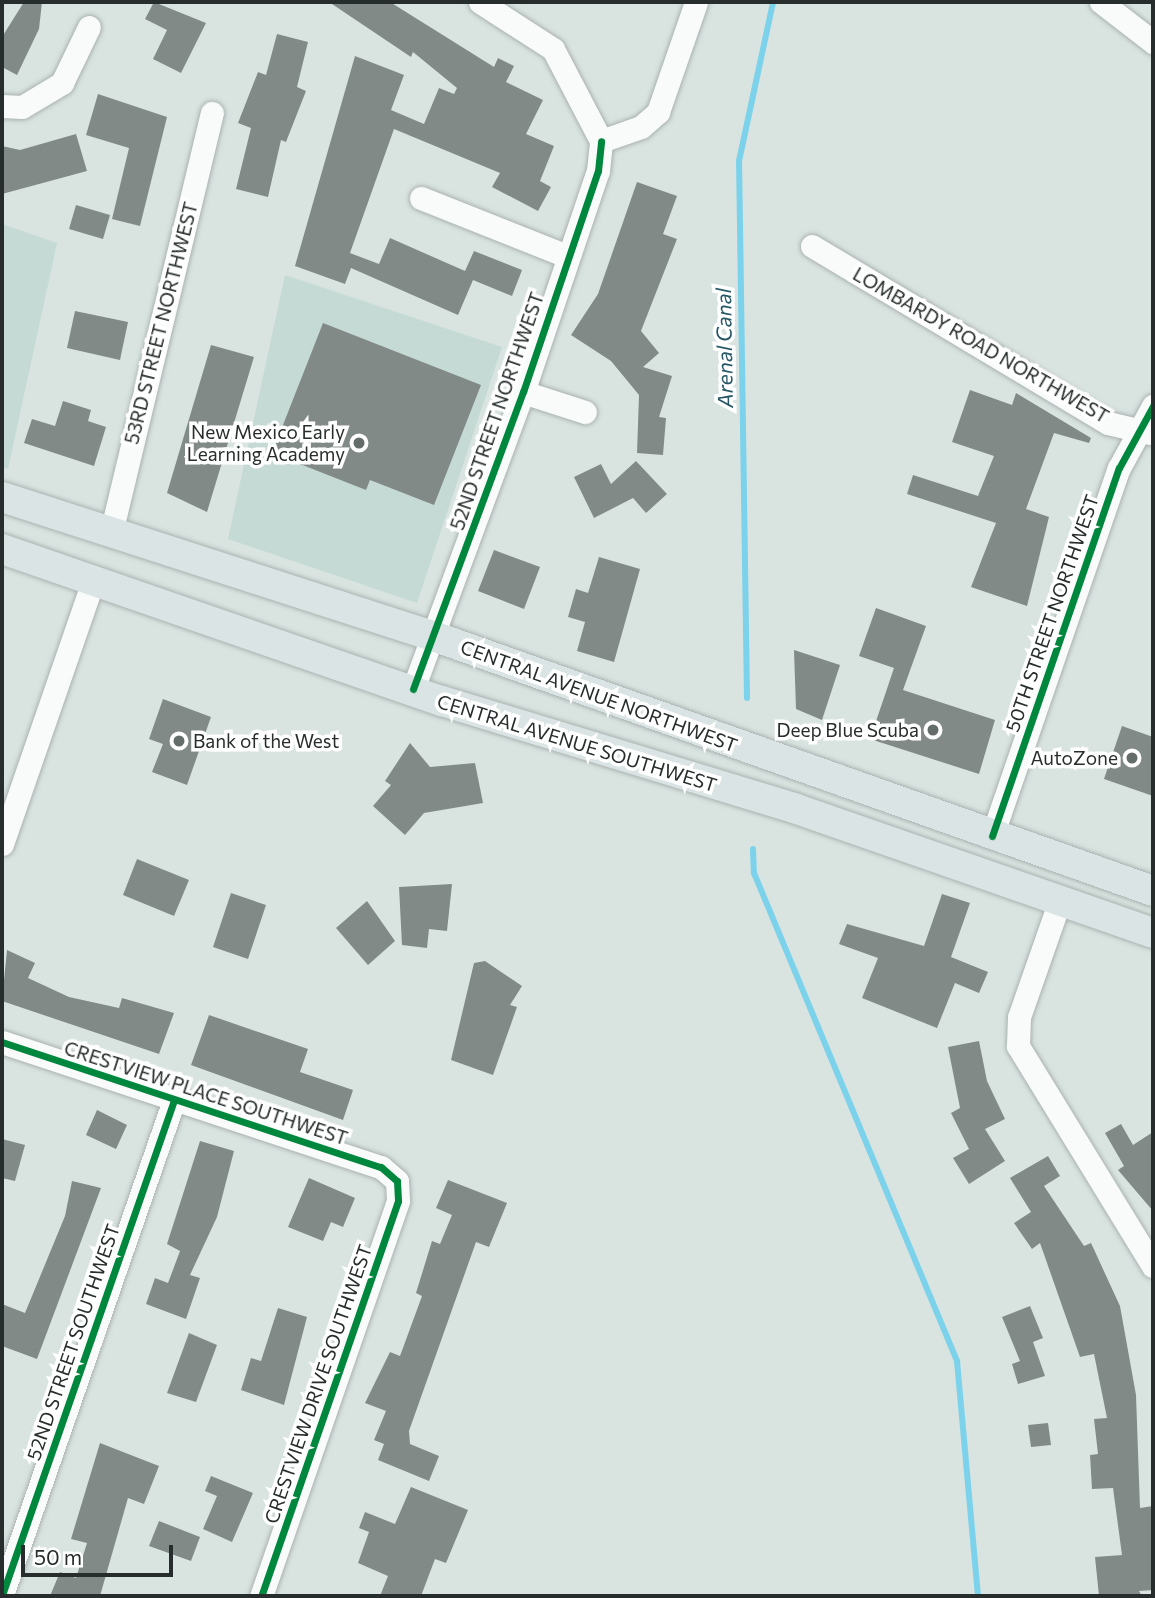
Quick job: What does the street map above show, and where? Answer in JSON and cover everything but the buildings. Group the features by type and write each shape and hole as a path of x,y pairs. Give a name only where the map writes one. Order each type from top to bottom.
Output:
{"main road":[{"name":"CENTRAL AVENUE NORTHWEST","path":"2,497 433,636 694,733 1153,891"},
{"name":"CENTRAL AVENUE SOUTHWEST","path":"2,549 94,578 412,690 678,776 794,808 1153,933"}],"street":[{"path":"480,2 553,49 601,141 640,127 658,112 696,2"},
{"path":"1101,2 1153,42"},
{"path":"2,106 22,107 62,83 89,27"},
{"name":"53RD STREET NORTHWEST","path":"111,533 212,113"},
{"name":"52ND STREET NORTHWEST","path":"412,690 523,393 567,256 598,171 601,141"},
{"path":"421,198 567,256"},
{"name":"LOMBARDY ROAD NORTHWEST","path":"812,246 1108,423 1146,431"},
{"path":"523,393 585,412"},
{"name":"50TH STREET NORTHWEST","path":"992,836 1115,480 1146,431 1153,406"},
{"path":"2,844 94,578"},
{"path":"1060,900 1019,1017 1018,1046 1153,1266"},
{"name":"CRESTVIEW PLACE SOUTHWEST","path":"2,1042 381,1167 397,1181"},
{"name":"52ND STREET SOUTHWEST","path":"2,1595 174,1100"},
{"name":"CRESTVIEW DRIVE SOUTHWEST","path":"261,1596 398,1201 397,1181"}],"shaded area":[{"path":"2,224 57,243 8,469 2,467"},
{"name":"New Mexico Early Learning Academy","path":"285,275 502,347 417,603 228,539"}],"waterway":[{"name":"Arenal Canal","path":"747,698 739,161 773,2"},
{"path":"753,849 754,873 957,1361 978,1596"}],"cycle path":[{"path":"413,689 523,392 598,171 601,141"},
{"path":"992,836 1119,468 1153,406"},
{"path":"2,1042 381,1167 397,1181 398,1201 261,1596"},
{"path":"2,1595 174,1100"}],"place":[{"name":"New Mexico Early Learning Academy","path":"359,443"},
{"name":"Deep Blue Scuba","path":"933,730"},
{"name":"Bank of the West","path":"179,741"},
{"name":"AutoZone","path":"1132,758"}]}
